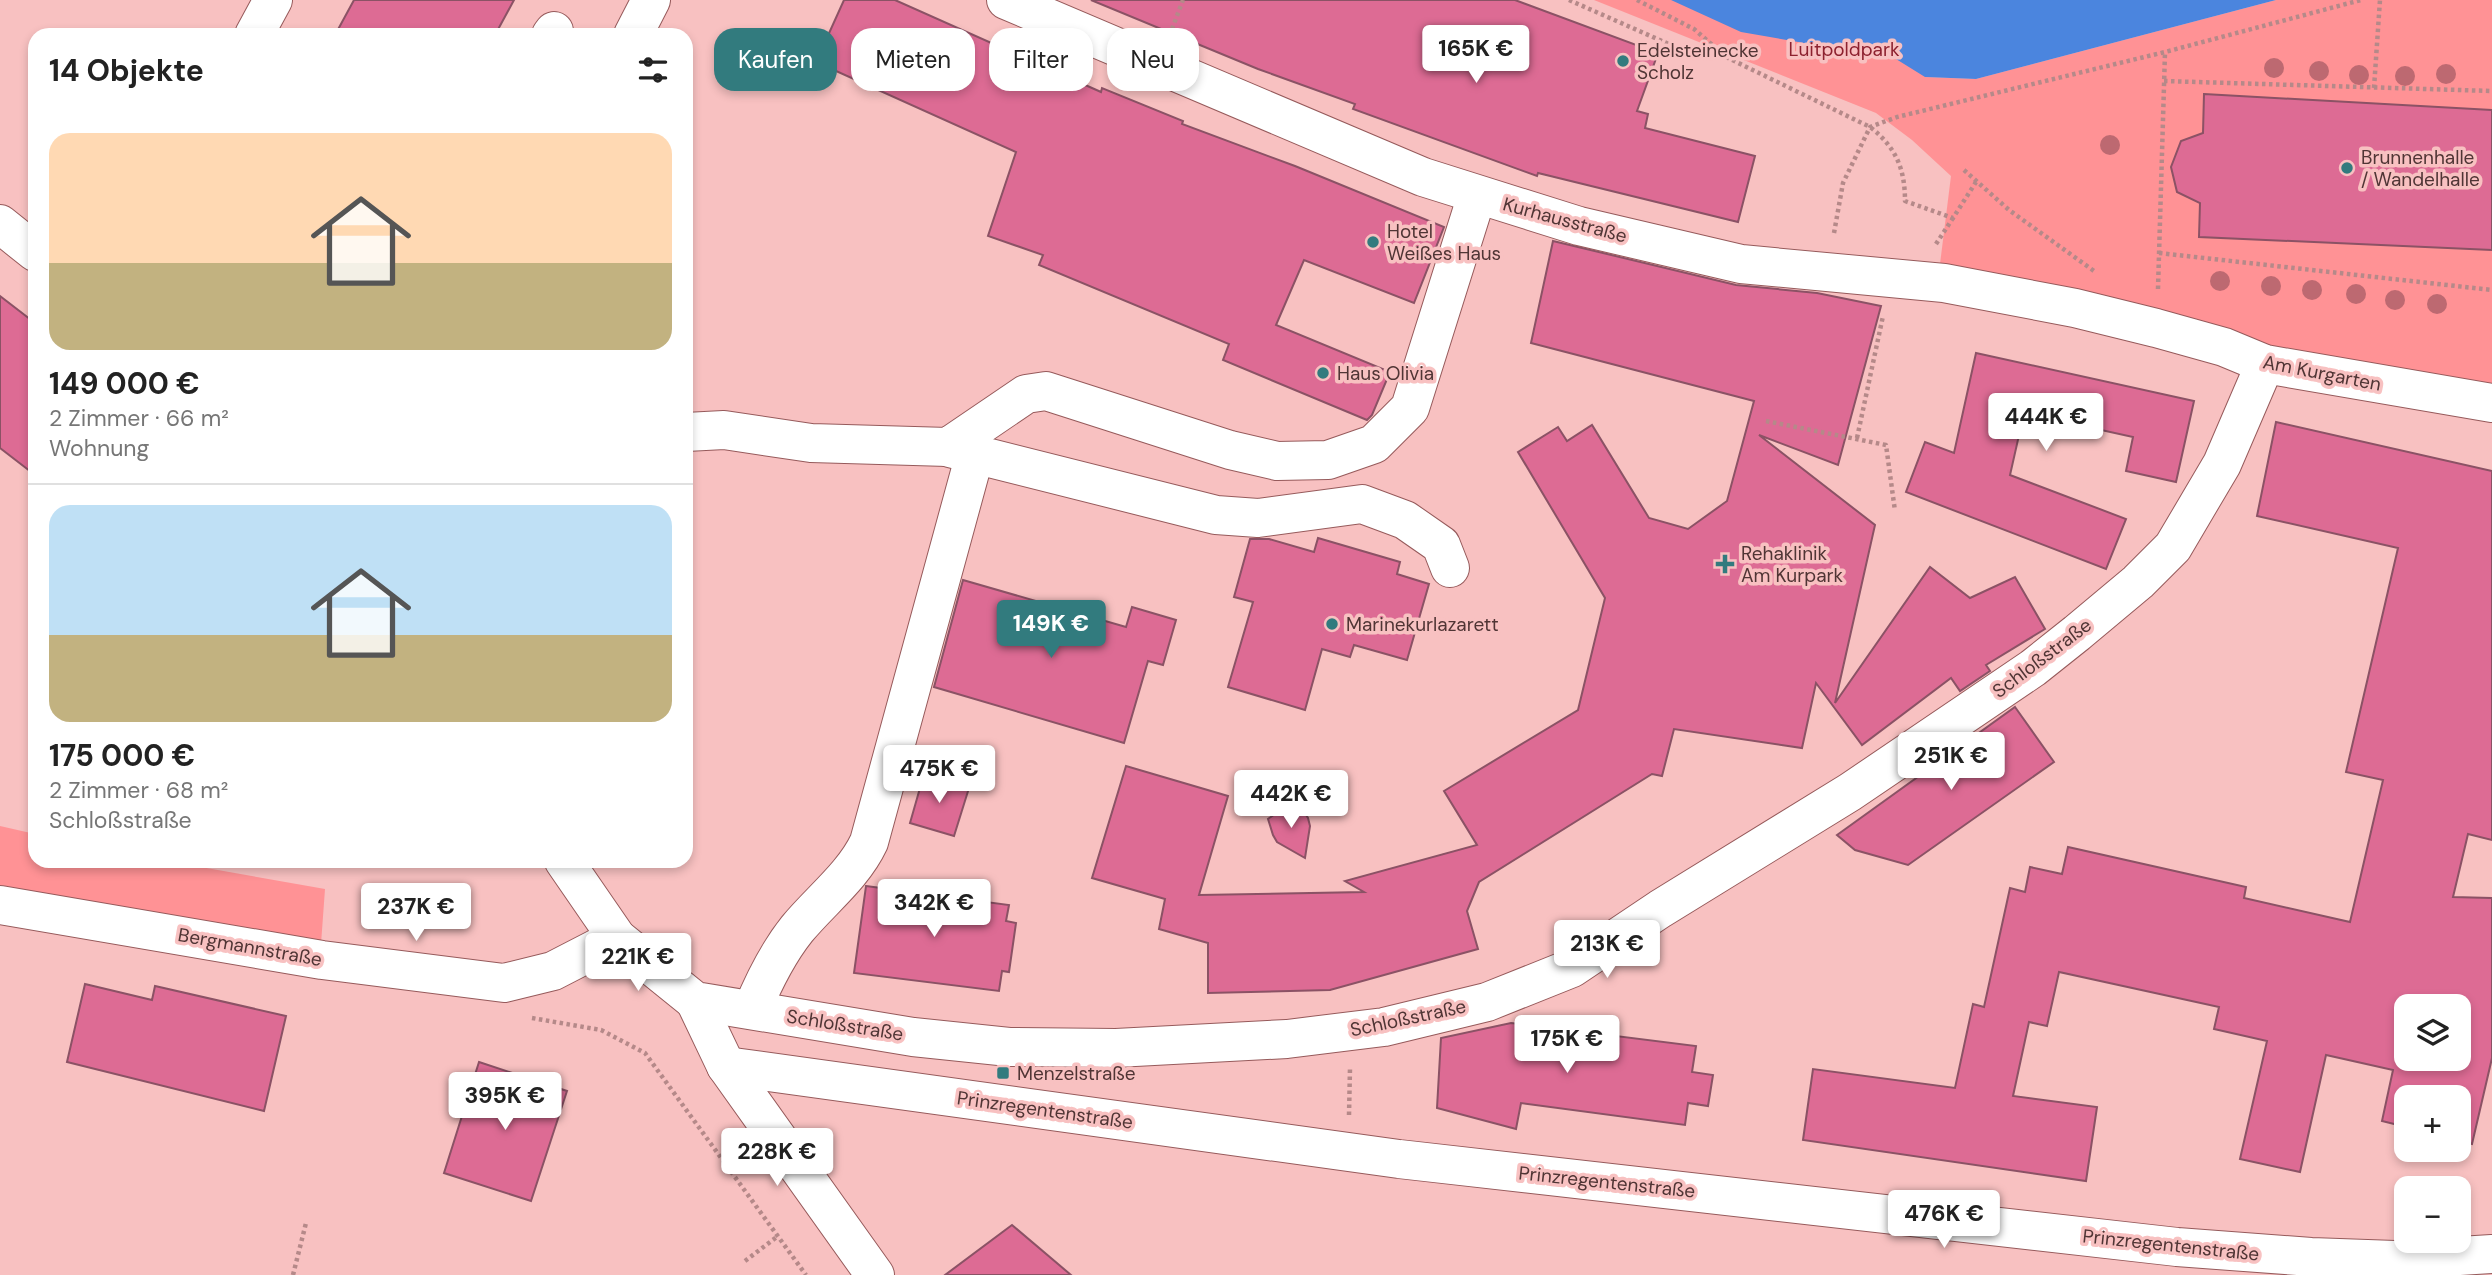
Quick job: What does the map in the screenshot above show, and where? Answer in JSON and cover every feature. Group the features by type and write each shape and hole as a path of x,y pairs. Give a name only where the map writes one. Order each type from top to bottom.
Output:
{"street":[{"path":"258,28 273,0"},
{"path":"637,28 651,0"},
{"name":"Kurhausstraße","path":"1006,0 1423,177 1578,226 1741,264 1957,285 2076,308 2157,315"},
{"path":"752,1010 768,970 789,941 861,860 869,842 962,451 1026,394 1046,391 1137,430 1277,461 1328,460 1374,444 1410,408 1492,200"},
{"path":"0,224 28,246"},
{"name":"Am Kurgarten","path":"2157,315 2265,364 2492,403"},
{"name":"Schloßstraße","path":"569,868 617,938 695,1001 913,1037 1009,1047 1116,1048 1287,1039 1384,1027 1487,1002 1572,968 1660,909 1850,792 2033,668 2138,582 2174,547 2222,464 2265,364"},
{"path":"693,432 724,430 811,443 962,451 1216,515 1258,518 1362,504 1405,520 1441,545 1450,568"},
{"path":"1258,518 1277,461"},
{"name":"Bergmannstraße","path":"0,905 321,960 504,983 553,971 617,938"},
{"path":"695,1001 726,1066 876,1275"},
{"name":"Prinzregentenstraße","path":"726,1066 1347,1151 2177,1247 2311,1266 2492,1254"}],"path":[{"path":"1569,0 1680,49 1726,57"},
{"path":"1636,0 1693,29 1726,57 1870,127 1886,139 1896,154 1905,177 1905,201 1953,218"},
{"path":"1826,272 1843,183 1870,127 1897,117 2165,52 2361,0"},
{"path":"2374,88 2379,0"},
{"path":"2157,315 2165,52"},
{"path":"2164,81 2492,91"},
{"path":"1964,170 2054,244 2105,276"},
{"path":"1935,246 1976,182"},
{"path":"2159,253 2492,290"},
{"path":"1857,438 1891,278"},
{"path":"1766,422 1886,445 1895,511"},
{"path":"520,1016 601,1030 645,1053 806,1275"},
{"path":"1347,1151 1352,1031"},
{"path":"293,1275 306,1223"},
{"path":"745,1261 778,1236"}],"green space":[{"name":"Luitpoldpark","path":"1594,0 1918,0 1925,77 1976,79 2276,0 2492,0 2492,403 1939,272 1951,176 1912,140 1876,113"},
{"path":"0,826 28,832 28,868 206,868 325,889 321,944 0,885"}],"water":[{"path":"1671,0 2276,0 1976,79 1925,77 1896,59 1741,32"}],"building":[{"path":"354,0 514,0 499,28 339,28"},
{"path":"844,0 895,0 958,28 851,28 851,78 837,71 837,28 831,28"},
{"path":"1091,0 1515,0 1658,53 1637,111 1648,114 1645,128 1755,156 1738,222 1538,173 1537,176 1353,109 1355,104 1199,45 1199,28 1159,28"},
{"path":"975,36 989,42 989,91 1093,91 1093,88 1101,92 1102,88 1183,121 1182,124 1295,166 1444,227 1414,303 1304,260 1276,325 1390,372 1372,415 1367,420 1223,360 1229,344 1039,265 1043,255 988,236 1016,152 880,91 975,91"},
{"name":"Brunnenhalle / Wandelhalle","path":"2204,94 2492,110 2492,250 2199,237 2200,203 2177,192 2171,167 2181,141 2203,133"},
{"name":"Rehaklinik Am Kurpark","path":"1553,241 1736,285 1817,293 1881,306 1838,465 1759,435 1875,525 1835,703 1930,567 1970,598 2015,577 2045,629 1986,665 1990,671 1960,691 1951,678 1862,745 1816,683 1802,748 1674,729 1662,776 1652,774 1479,882 1467,911 1478,949 1330,990 1208,993 1208,943 1159,929 1165,899 1092,878 1126,766 1228,796 1199,895 1364,892 1345,881 1477,845 1444,791 1578,710 1605,598 1518,452 1558,427 1567,441 1592,425 1649,518 1688,529 1727,501 1754,401 1531,343"},
{"path":"0,296 28,318 28,470 0,448"},
{"path":"1976,353 2194,401 2176,482 2126,471 2133,437 2024,413 2010,475 2126,519 2106,569 1906,492 1925,442 1954,453"},
{"path":"2276,422 2492,471 2492,840 2468,834 2453,897 2492,898 2492,1058 2472,1144 2471,1085 2394,1085 2394,1124 2382,1121 2393,1070 2326,1055 2300,1172 2240,1159 2267,1041 2214,1029 2219,1007 2059,972 2047,1026 2029,1022 2013,1096 2097,1107 2086,1181 1803,1140 1813,1069 1955,1088 1973,1004 1984,1007 2010,888 2025,892 2030,867 2062,874 2068,847 2246,887 2244,898 2350,922 2383,780 2346,772 2398,548 2257,516"},
{"name":"Marinekurlazarett","path":"1318,538 1400,562 1397,574 1429,584 1407,660 1354,645 1350,657 1322,649 1305,710 1228,687 1253,602 1234,597 1250,539 1269,539 1314,552"},
{"path":"963,580 1126,627 1132,607 1176,620 1163,665 1148,661 1124,743 934,687"},
{"path":"2015,707 2054,762 1908,865 1855,850 1837,835"},
{"path":"924,774 969,788 954,836 910,823"},
{"path":"1289,807 1304,812 1308,818 1310,826 1305,858 1277,842 1273,835 1268,819"},
{"path":"866,886 1009,905 1006,921 1016,923 1009,972 1002,971 999,991 854,973"},
{"path":"85,984 152,1000 155,986 286,1016 264,1111 67,1062"},
{"path":"1511,1023 1696,1046 1692,1072 1713,1075 1708,1106 1688,1103 1685,1125 1521,1103 1516,1129 1437,1108 1441,1038"},
{"path":"479,1062 567,1091 531,1201 444,1173"},
{"path":"1012,1225 1071,1275 945,1275"}],"place":[{"name":"Edelsteinecke Scholz","path":"1623,61"},
{"name":"Brunnenhalle / Wandelhalle","path":"2347,168"},
{"name":"Hotel Weißes Haus","path":"1373,242"},
{"name":"Haus Olivia","path":"1323,373"},
{"name":"Rehaklinik Am Kurpark","path":"1725,564"},
{"name":"Marinekurlazarett","path":"1332,624"},
{"name":"Menzelstraße","path":"1003,1073"}]}
